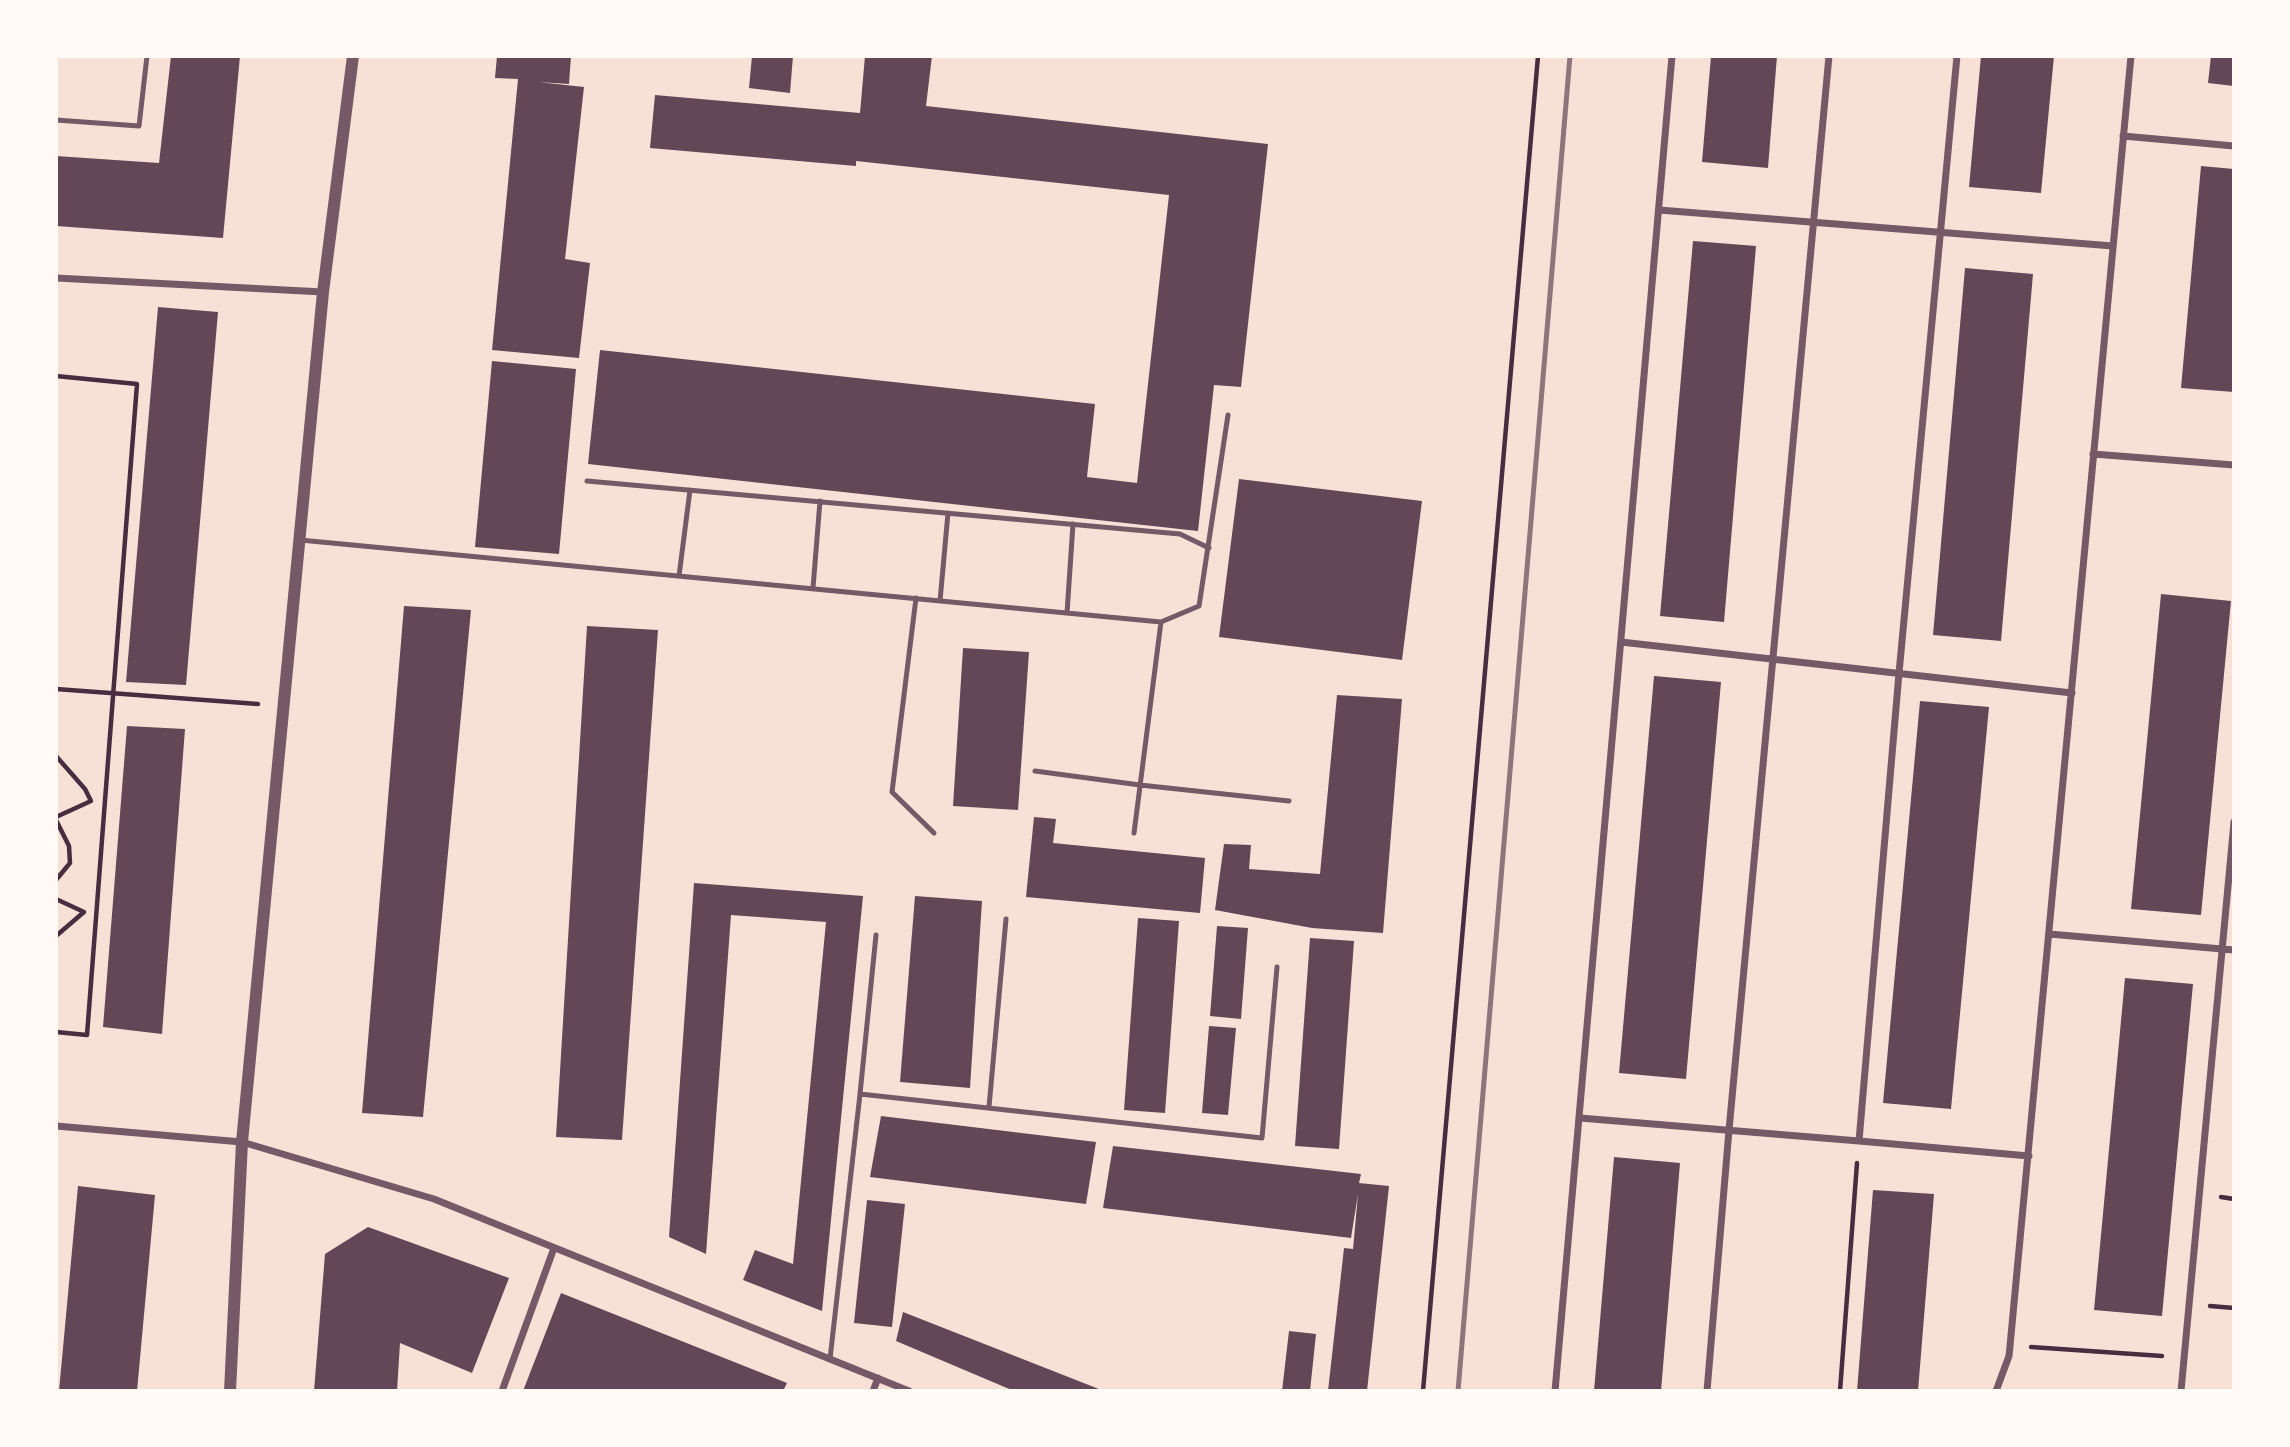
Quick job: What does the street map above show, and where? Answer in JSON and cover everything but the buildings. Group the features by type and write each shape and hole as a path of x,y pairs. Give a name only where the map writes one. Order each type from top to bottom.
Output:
{"street":[{"path":"230,1391 242,1142 323,292 353,56"},
{"path":"1556,1391 1672,56"},
{"path":"1707,1391 1829,56"},
{"path":"1859,1141 1899,673 1957,56"},
{"path":"1996,1391 2009,1356 2131,56"},
{"path":"2123,136 2234,146"},
{"path":"1659,210 2113,246"},
{"path":"56,278 323,292"},
{"path":"2093,454 2234,465"},
{"path":"1621,642 2072,693"},
{"path":"2181,1391 2234,822"},
{"path":"2049,934 2234,950"},
{"path":"1580,1118 2029,1156"},
{"path":"56,1126 242,1142 434,1199 909,1391"},
{"path":"502,1391 554,1248"},
{"path":"873,1391 878,1378"}],"lane":[{"path":"56,120 139,126 147,56"},
{"path":"300,540 1161,622 1199,606 1228,415"},
{"path":"587,481 1180,534 1209,548"},
{"path":"679,576 690,490"},
{"path":"813,588 820,502"},
{"path":"940,601 948,513"},
{"path":"1067,613 1073,524"},
{"path":"916,598 892,792 934,833"},
{"path":"1134,833 1161,622"},
{"path":"1035,771 1289,801"},
{"path":"989,1107 1006,919"},
{"path":"830,1359 876,935"},
{"path":"860,1094 1262,1138 1277,967"}],"path":[{"path":"1423,1391 1538,56"},
{"path":"56,376 137,384 87,1035 56,1032"},
{"path":"56,689 284,706"},
{"path":"56,756 85,789 91,801 56,819 69,846 70,863 56,880"},
{"path":"56,899 85,912 56,936"},
{"path":"1840,1391 1859,1141"},
{"path":"2010,1346 2184,1358"}],"railway":[{"path":"1458,1391 1570,56"}]}
